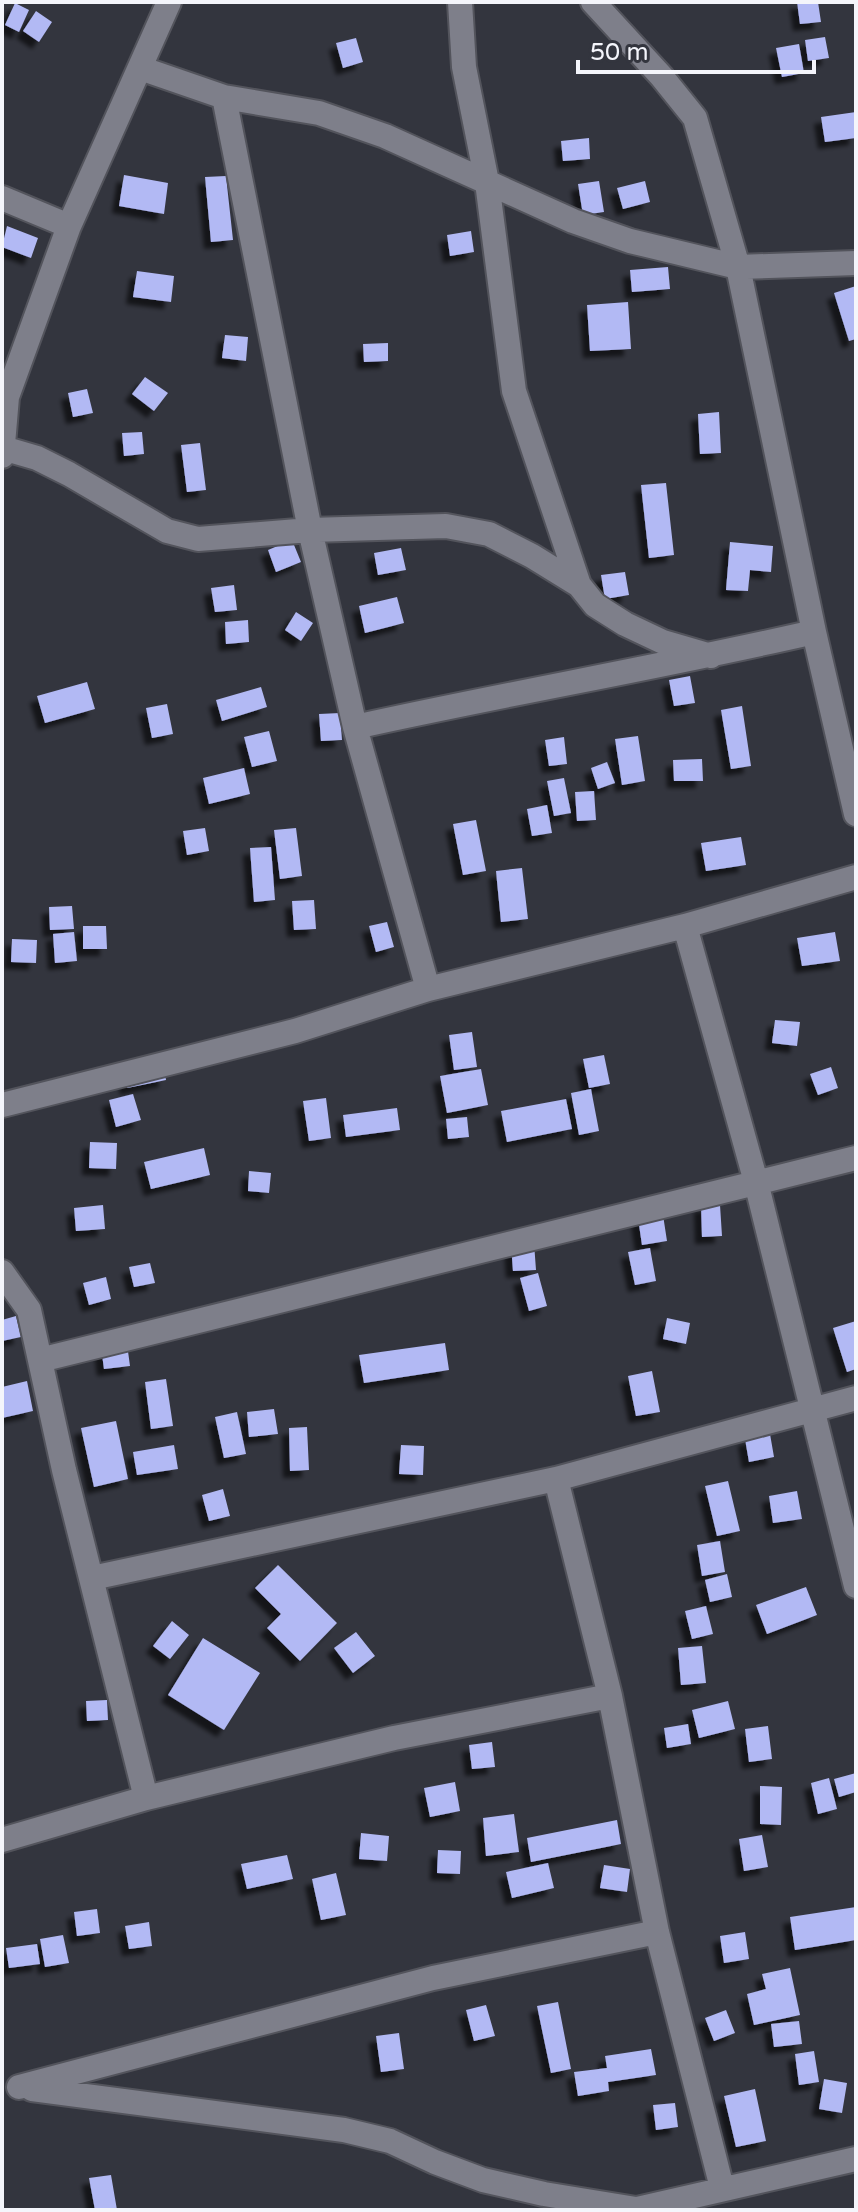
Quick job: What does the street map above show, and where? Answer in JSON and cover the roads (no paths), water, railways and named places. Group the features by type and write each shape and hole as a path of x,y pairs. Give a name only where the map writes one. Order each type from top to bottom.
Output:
{"street":[{"path":"2,456 7,397 69,226 169,2"},
{"path":"460,2 464,67 487,182 514,391 579,585"},
{"path":"593,2 695,118 738,267 814,632 856,814"},
{"path":"140,68 224,97 319,113 385,136 573,221 630,241 738,267 856,263"},
{"path":"224,97 310,530 355,727 428,989"},
{"path":"2,198 69,226"},
{"path":"3,448 37,458 167,531 198,539 310,530 446,526 489,534 579,585 595,605 625,624 663,642 711,656"},
{"path":"355,727 482,699 711,656 814,632"},
{"path":"2,1105 295,1031 428,989 685,926 856,877"},
{"path":"685,926 756,1182 856,1586"},
{"path":"40,1360 856,1158"},
{"path":"2,1272 29,1310 64,1470 146,1798"},
{"path":"92,1578 556,1479 856,1398"},
{"path":"556,1479 610,1696 657,1932 722,2188"},
{"path":"2,1840 146,1798 394,1738 610,1696"},
{"path":"10,2087 433,1978 657,1932"},
{"path":"10,2087 344,2130 390,2141 483,2180 634,2210 856,2159"}]}
